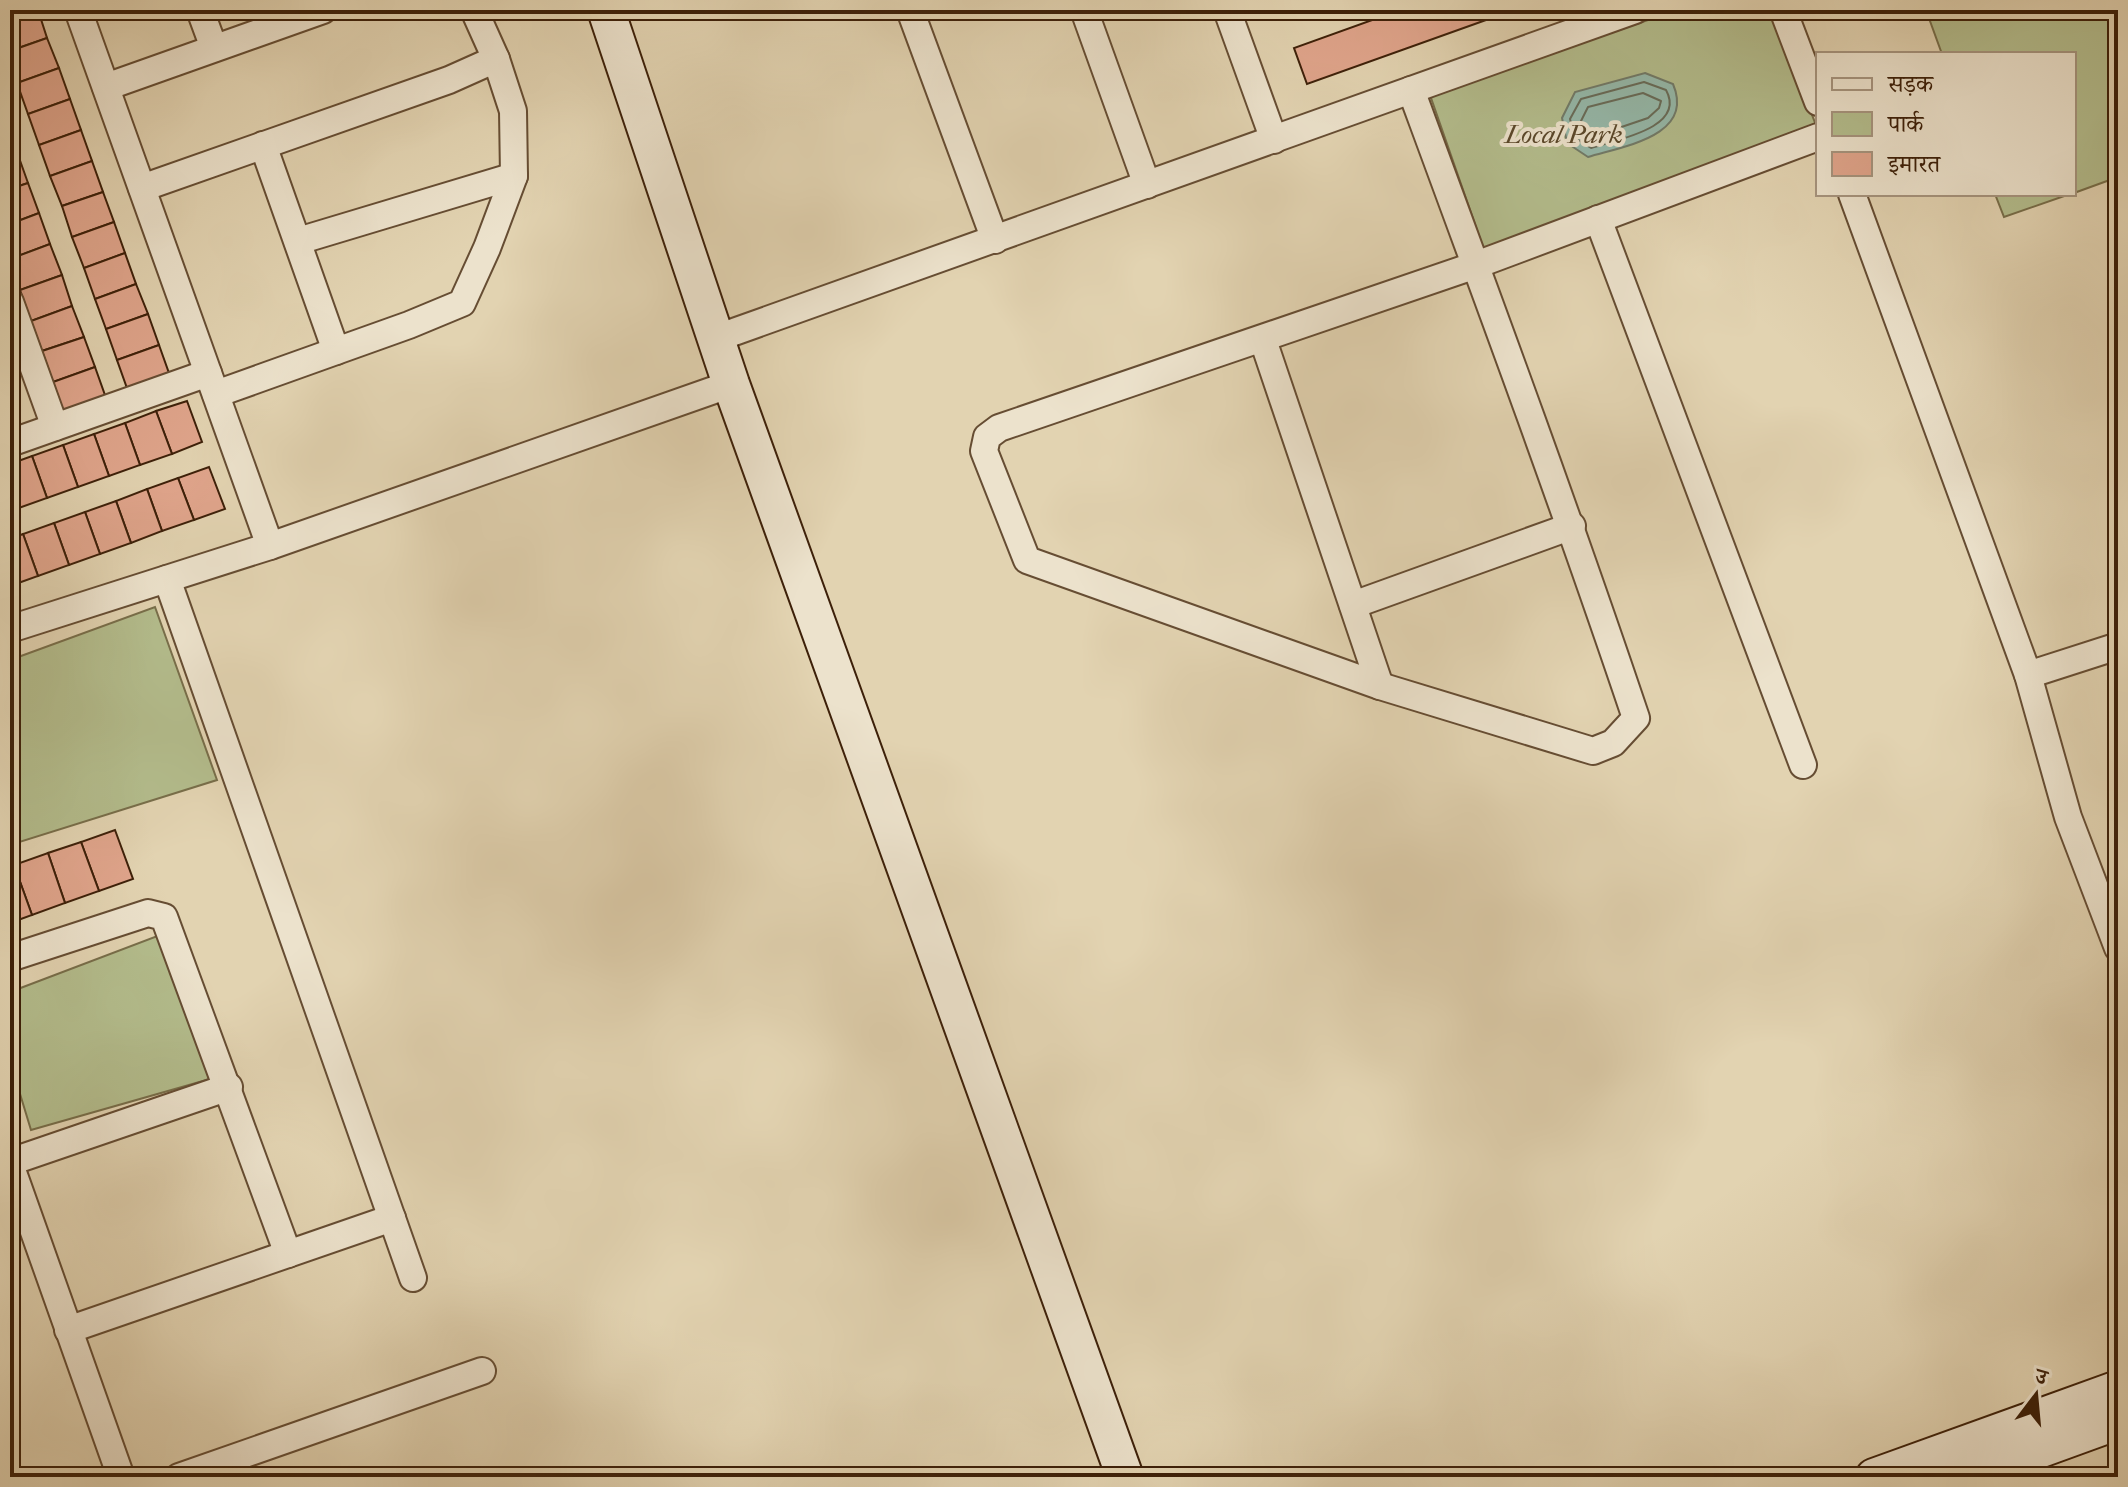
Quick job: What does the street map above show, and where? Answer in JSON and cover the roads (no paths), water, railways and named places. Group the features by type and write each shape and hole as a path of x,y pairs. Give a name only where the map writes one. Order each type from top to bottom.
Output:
{"main road":[{"path":"606,10 731,384 1125,1477"},
{"path":"1874,1477 2118,1389"},
{"path":"1964,1477 2118,1421"}],"street":[{"path":"78,10 270,546"},
{"path":"200,10 214,48"},
{"path":"106,87 214,48 295,14 323,10"},
{"path":"10,443 55,427 336,351 462,303 514,176 513,111 496,59 474,10"},
{"path":"910,10 995,240"},
{"path":"1084,10 1147,185"},
{"path":"1227,10 1274,140"},
{"path":"717,338 1635,10"},
{"path":"1783,10 1816,97"},
{"path":"142,188 449,80 496,59"},
{"path":"1411,90 1476,265 1572,526 1636,718 1613,743 1593,751 1380,686 1027,560 984,451 987,437 999,428 1476,265 1816,138"},
{"path":"263,145 336,351"},
{"path":"298,241 514,176"},
{"path":"1853,196 2028,675 2068,817 2118,948"},
{"path":"1598,219 1803,765"},
{"path":"10,302 55,427"},
{"path":"1263,340 1380,686"},
{"path":"10,629 270,546 731,384"},
{"path":"1353,605 1572,526"},
{"path":"167,579 413,1278"},
{"path":"2028,675 2118,646"},
{"path":"10,958 148,913 164,917 288,1254"},
{"path":"121,1477 10,1163 229,1087"},
{"path":"68,1330 392,1218"},
{"path":"179,1477 482,1371"}],"water":[{"path":"1645,73 1673,84 1677,102 1674,116 1665,127 1637,143 1588,157 1567,143 1562,118 1575,92"}],"park label":[{"name":"Local Park","path":"1564,134"}]}
